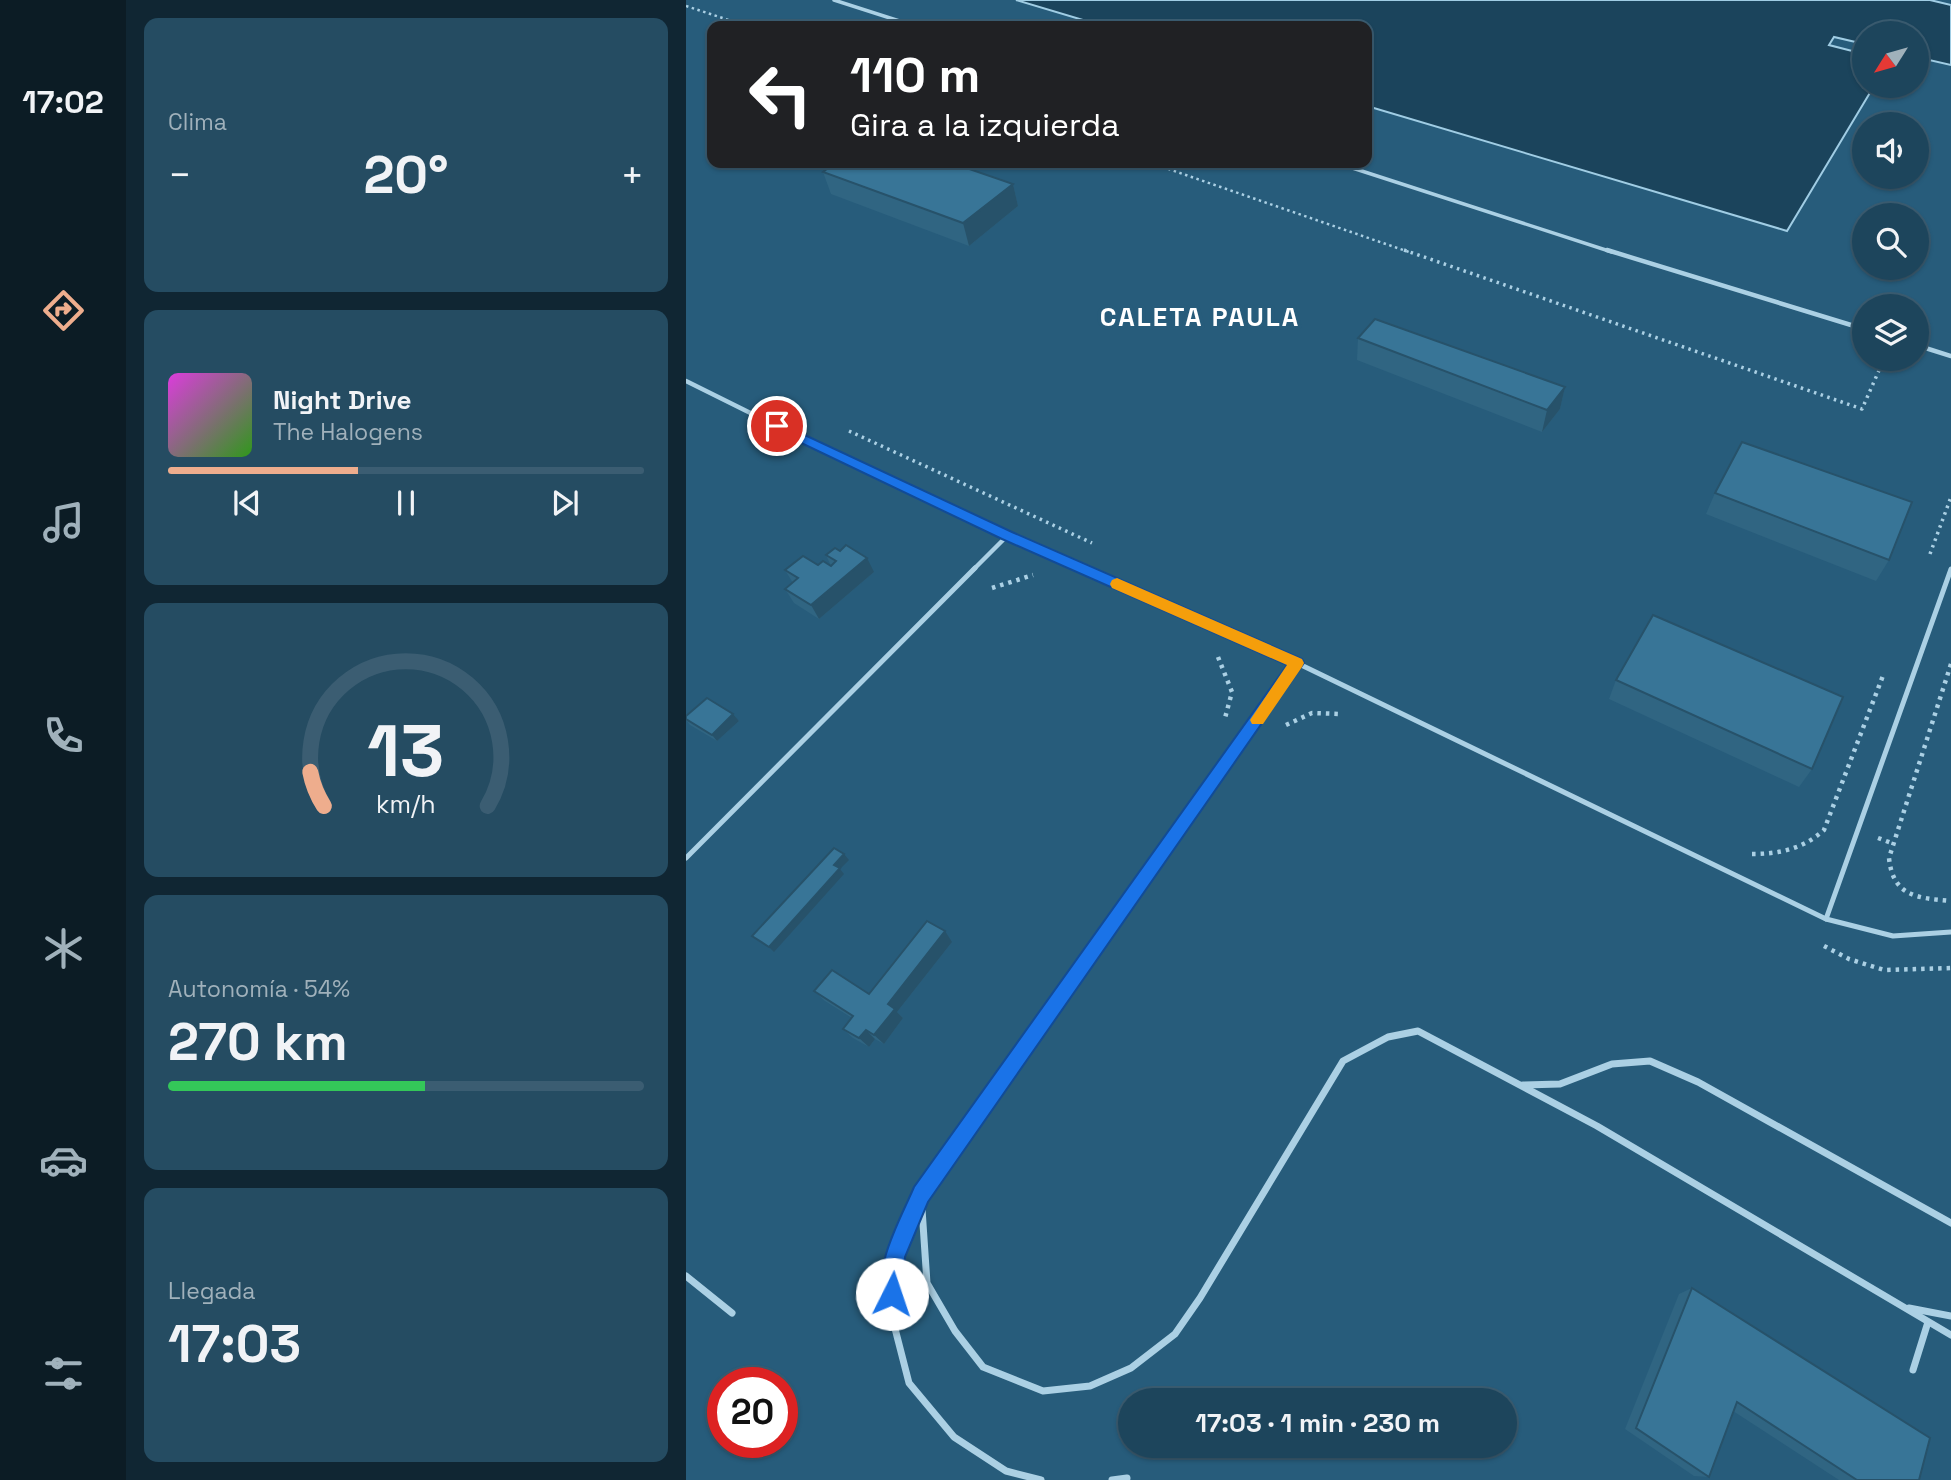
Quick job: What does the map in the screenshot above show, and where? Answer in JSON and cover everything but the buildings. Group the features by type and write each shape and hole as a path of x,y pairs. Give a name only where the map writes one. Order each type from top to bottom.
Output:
{"lane":[{"path":"834,0 899,21"},
{"path":"1352,168 1686,276 1852,326"},
{"path":"1929,349 1951,356"},
{"path":"686,382 1007,536 1297,663 1826,919 1893,936 1951,932"},
{"path":"686,858 1007,536"},
{"path":"1826,919 1951,569"},
{"path":"1041,1480 1006,1471 954,1437 909,1383 891,1313 895,1257 921,1194 1297,663"},
{"path":"921,1194 927,1283 955,1331 983,1367 1043,1391 1090,1386 1131,1368 1175,1334 1200,1298 1343,1061 1380,1038 1401,1031 1418,1031 1597,1126 1951,1335"},
{"path":"1520,1085 1560,1084 1612,1064 1650,1061 1698,1082 1951,1223"},
{"path":"686,1276 732,1313"},
{"path":"1902,1307 1951,1315"},
{"path":"1913,1370 1928,1322"},
{"path":"1112,1480 1127,1478"}],"path":[{"path":"686,6 732,21"},
{"path":"1165,168 1862,409 1879,371"},
{"path":"837,426 1098,545"},
{"path":"1927,561 1951,497"},
{"path":"983,595 989,589 1017,578 1041,573"},
{"path":"1211,653 1218,656 1232,692 1226,716 1220,726"},
{"path":"1747,853 1785,851 1814,841 1825,830 1888,663"},
{"path":"1951,664 1889,858 1889,871 1901,888 1912,897 1951,901"},
{"path":"1226,716 1275,738 1280,729 1299,715 1328,711 1342,714"},
{"path":"1813,941 1849,959 1884,970 1951,968"}],"water":[{"path":"1016,0 1930,0 1951,5 1951,65 1929,60 1929,21 1852,21 1852,41 1834,37 1829,45 1852,51 1852,98 1867,98 1858,112 1852,112 1852,123 1787,231 1372,107 1372,21 1086,21"}],"slow traffic":[{"path":"1117,584 1297,663 1258,720"}],"district":[{"name":"CALETA PAULA","path":"1200,317"}],"route":[{"path":"777,426 1007,536 1297,663 921,1194 895,1257 892,1294"}]}
